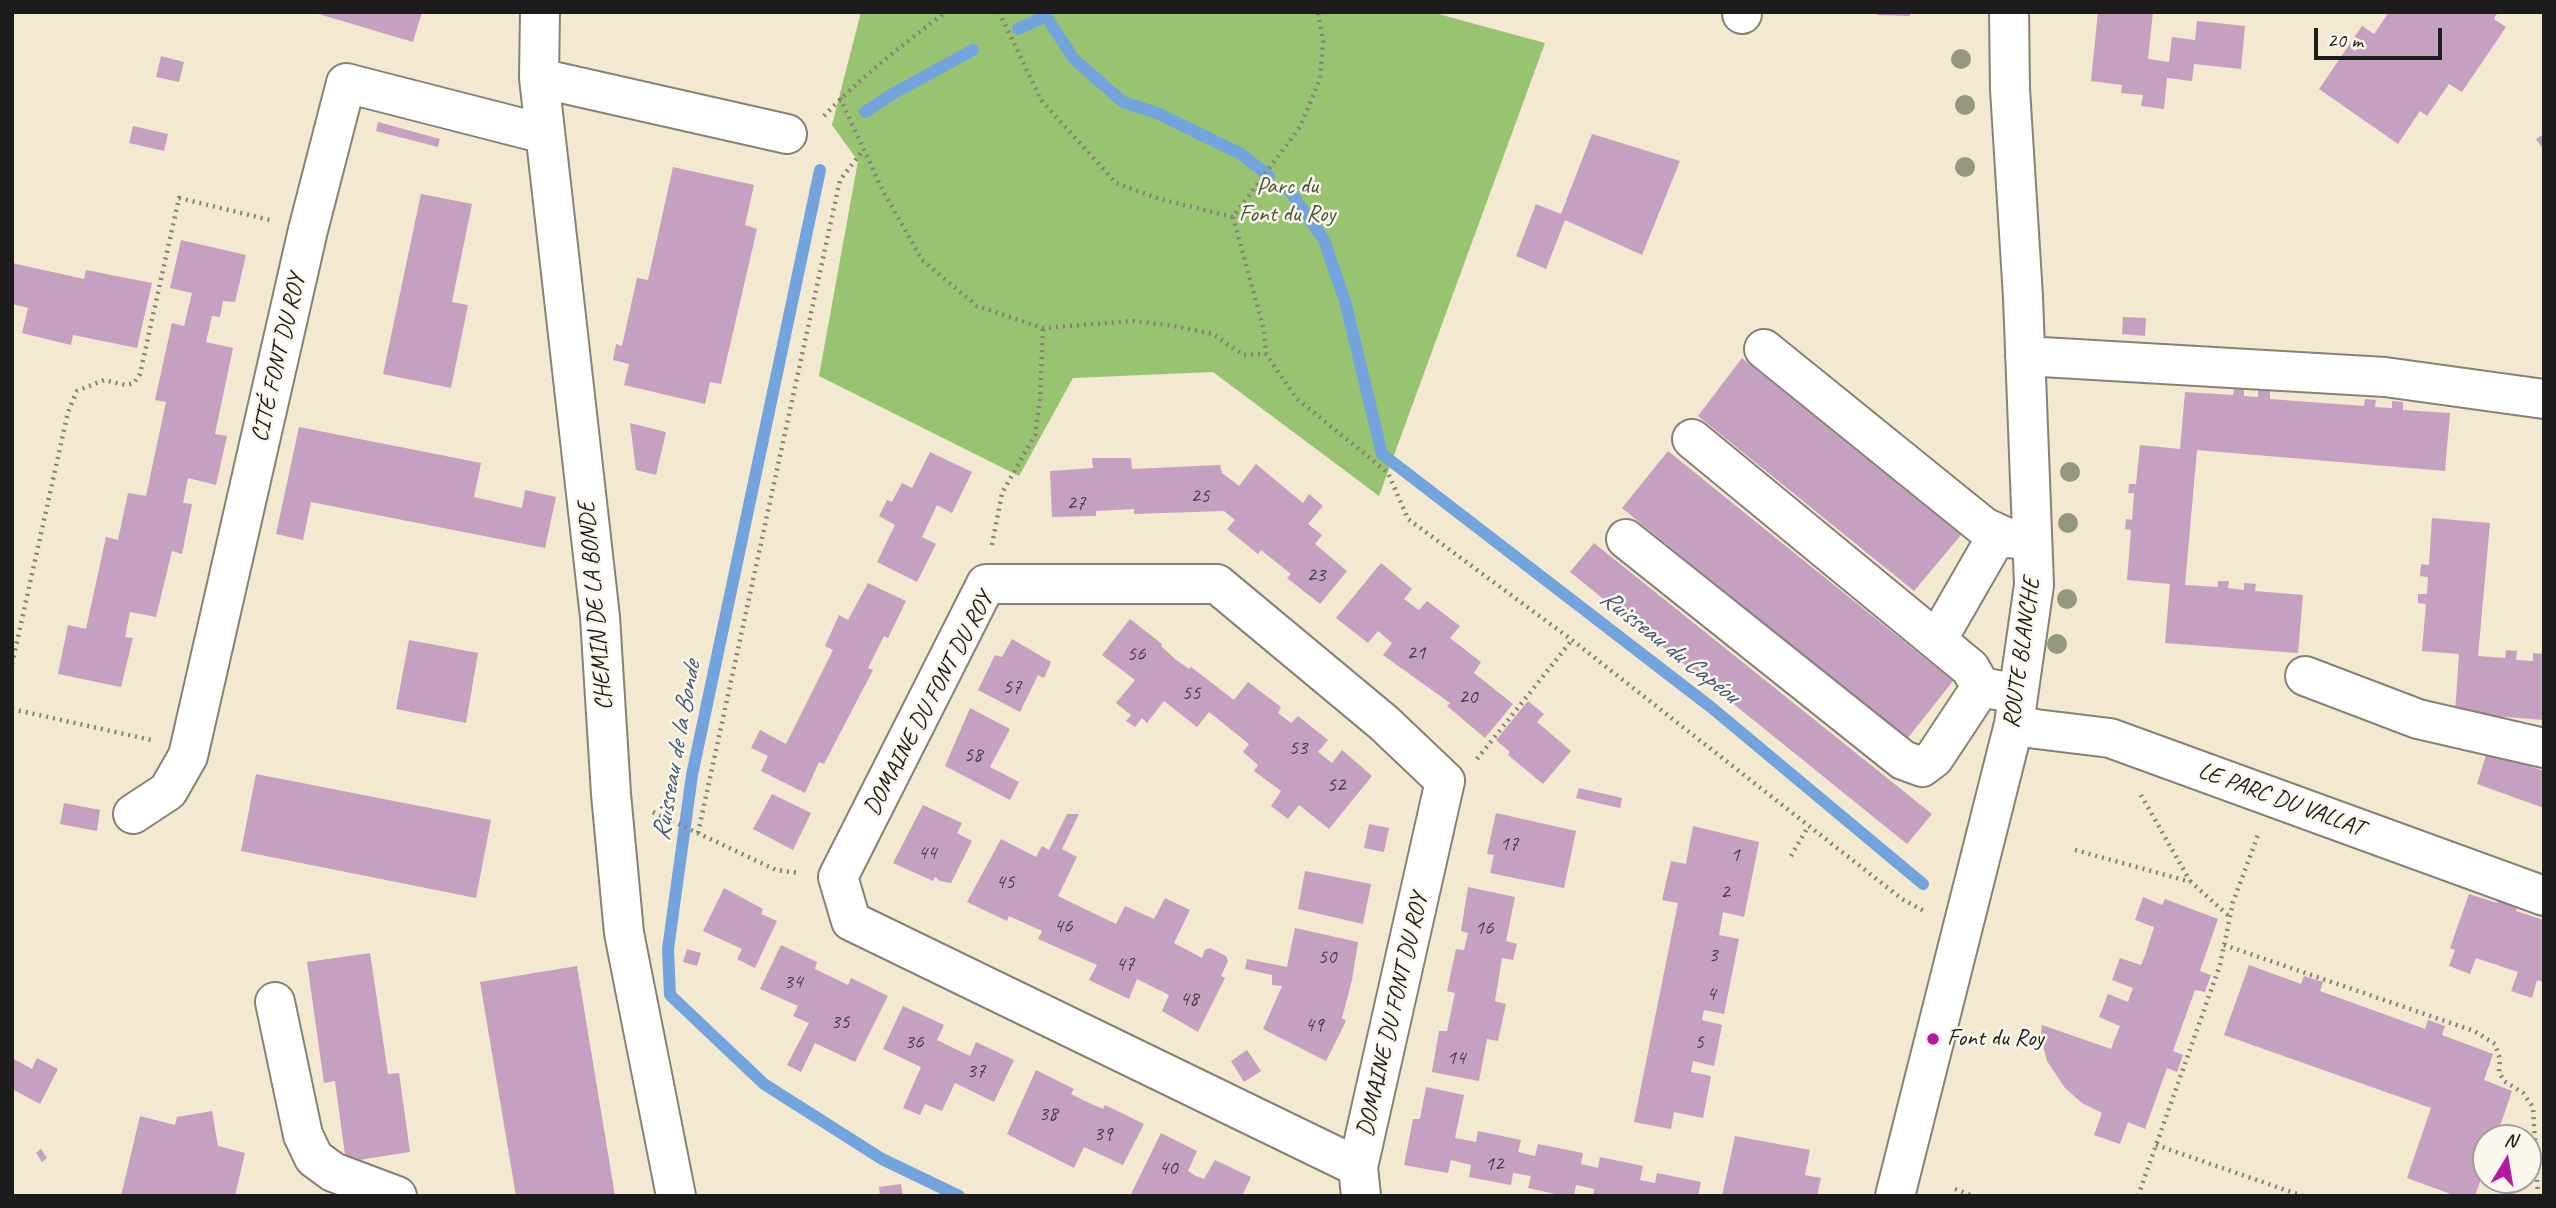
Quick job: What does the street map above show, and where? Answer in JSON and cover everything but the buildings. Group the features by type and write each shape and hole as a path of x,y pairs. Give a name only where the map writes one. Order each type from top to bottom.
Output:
{"street":[{"name":"CHEMIN DE LA BONDE","path":"540,12 539,78 600,617 611,794 624,933 676,1196"},
{"name":"ROUTE BLANCHE","path":"1895,1196 2016,709 2034,585 2015,537 2025,356 2010,89 2009,12"},
{"path":"539,78 787,134"},
{"name":"CITÉ FONT DU ROY","path":"133,814 168,790 188,756 308,230 346,83 545,134"},
{"path":"1764,349 1984,527 2015,537 1937,640"},
{"path":"2025,356 2385,377 2544,399"},
{"path":"1626,539 1903,760 1922,767 1934,758 1980,687 1970,668 1692,439"},
{"name":"DOMAINE DU FONT DU ROY","path":"986,584 1217,584 1384,723 1445,781 1360,1182 851,921 838,877 986,584"},
{"path":"2305,676 2418,719 2544,748"},
{"name":"LE PARC DU VALLAT","path":"1980,687 2016,709 2036,729 2110,738 2544,896"},
{"path":"275,1002 303,1135 314,1158 333,1172 397,1196"}],"path":[{"path":"946,12 907,41 839,100 883,191 922,260 977,306 1044,328 1133,321 1213,334 1243,355 1266,354"},
{"path":"999,12 1041,100 1116,183 1160,198 1233,217"},
{"path":"1233,217 1300,127 1320,79 1323,41 1318,12"},
{"path":"698,833 841,180 864,149"},
{"path":"12,664 68,412 77,391 104,380 134,383 140,374 178,198 308,230"},
{"path":"1233,217 1264,330 1266,354 1296,398 1388,473 1408,519 1572,639 1902,899 1929,914"},
{"path":"986,584 1002,493 1035,435 1044,328"},
{"path":"1445,781 1471,766 1572,639"},
{"path":"12,709 189,749"},
{"path":"2139,790 2191,882 2230,916"},
{"path":"2138,1196 2220,964 2230,916 2271,796"},
{"path":"673,821 776,870 838,877"},
{"path":"1791,856 1808,827"},
{"path":"2075,850 2191,882"},
{"path":"2224,945 2474,1031 2495,1044 2500,1059 2499,1072 2504,1081 2523,1093 2533,1107 2534,1124"},
{"path":"2156,1144 2303,1196"},
{"path":"1955,1189 1973,1196"}],"green space":[{"name":"Parc du Font du Roy","path":"861,12 1431,12 1545,43 1379,496 1213,372 1073,378 1019,476 819,376 858,161 832,125"}],"waterway":[{"path":"1043,12 1074,59 1123,102 1157,113 1241,154 1269,176"},
{"path":"1018,29 1044,17"},
{"path":"865,112 973,50"},
{"name":"Ruisseau de la Bonde","path":"820,170 692,775 668,949 670,995 764,1084 882,1159 959,1196"},
{"name":"Ruisseau du Capéou","path":"1289,190 1324,240 1345,301 1382,454 1712,708 1923,884"}],"place":[{"name":"Font du Roy","path":"1933,1039"}]}
